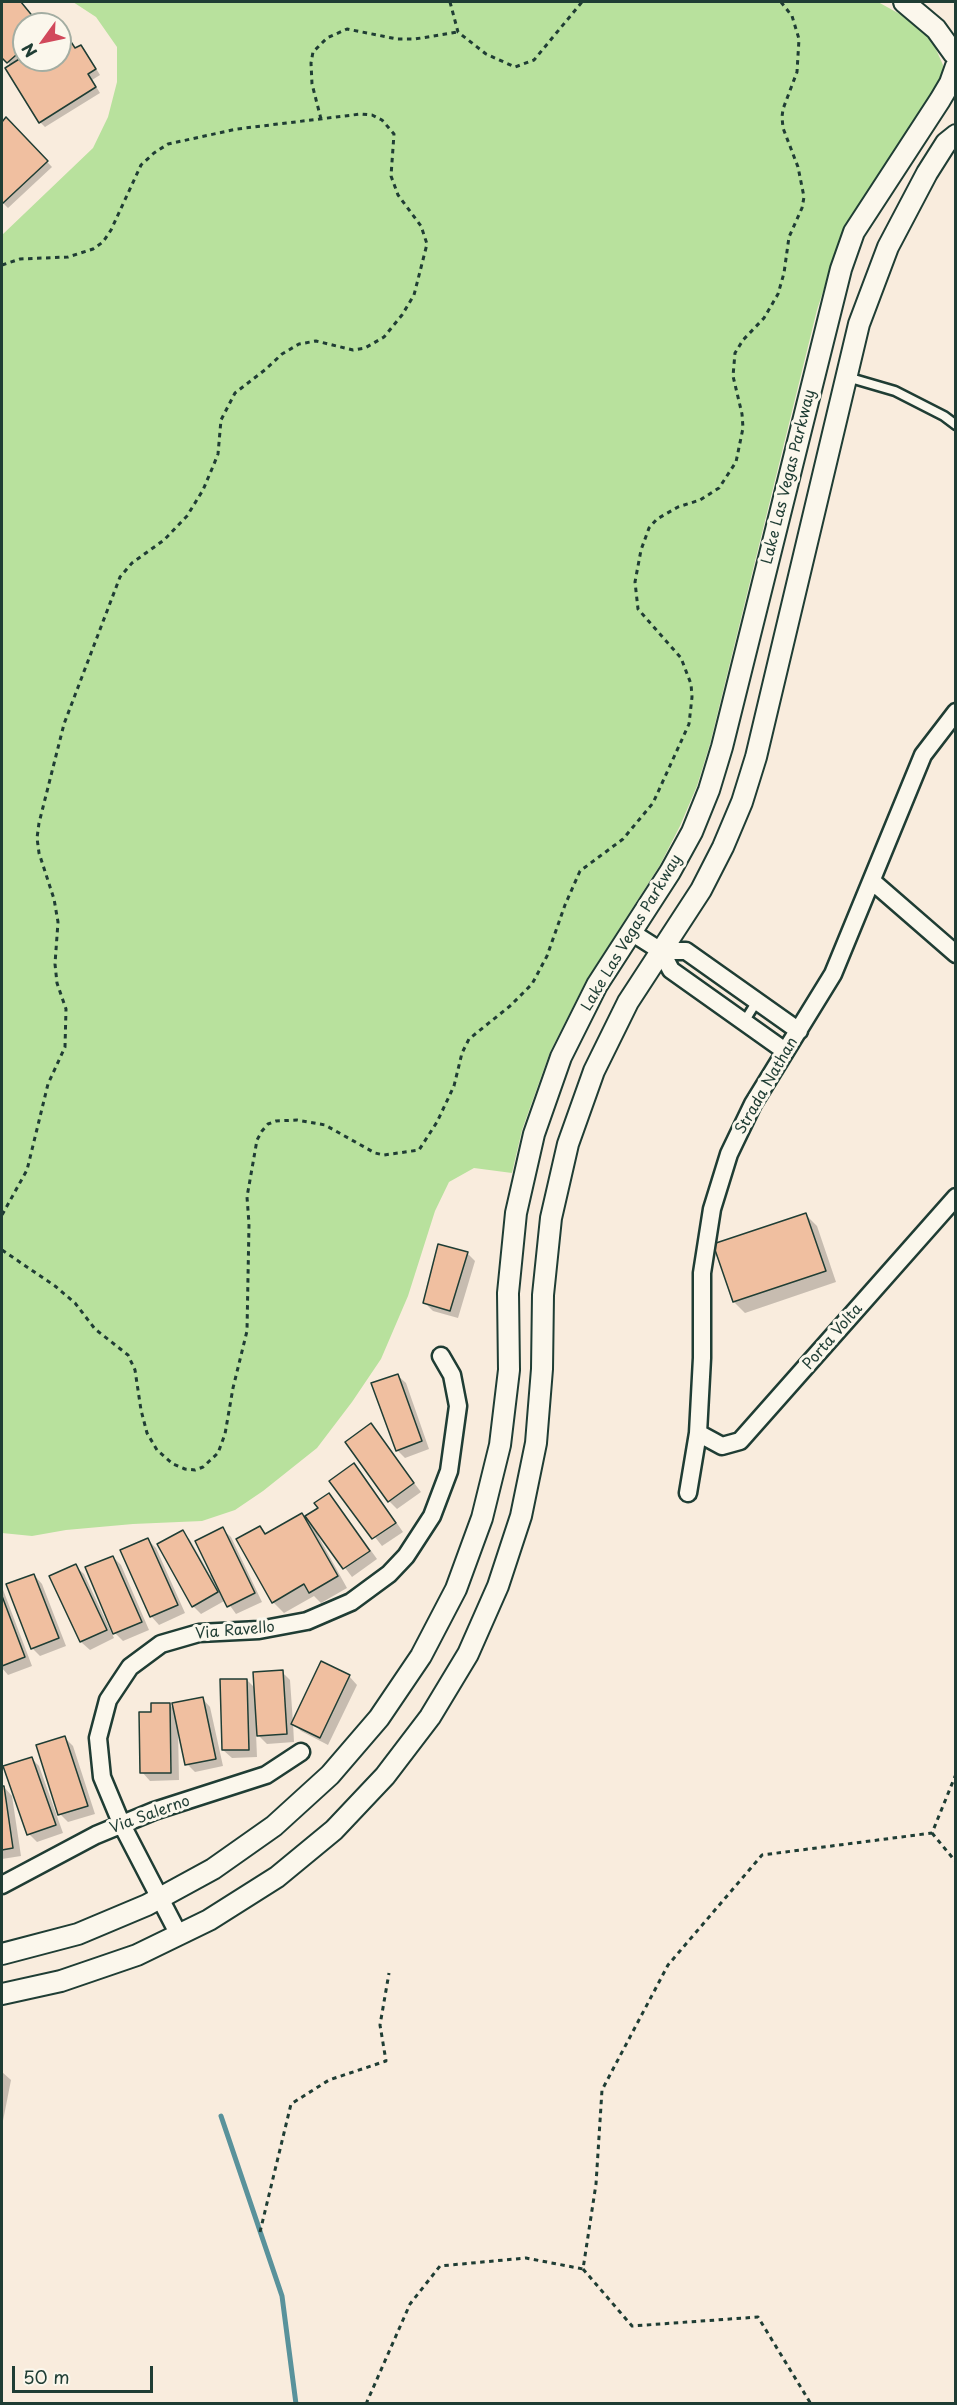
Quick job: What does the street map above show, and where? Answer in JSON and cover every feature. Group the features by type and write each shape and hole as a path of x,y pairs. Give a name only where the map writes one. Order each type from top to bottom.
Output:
{"street":[{"path":"904,2 936,29 955,55"},
{"name":"Lake Las Vegas Parkway","path":"2,1953 78,1934 160,1898 213,1869 274,1826 330,1775 385,1709 421,1656 456,1588 482,1518 500,1445 509,1370 508,1293 516,1213 534,1134 561,1057 597,985 670,872 692,832 709,790 722,747 832,302 854,232 940,100 950,82 955,55"},
{"path":"2,1994 61,1982 137,1955 209,1920 277,1877 334,1830 385,1776 430,1717 468,1654 505,1566 521,1516 536,1443 542,1369 543,1295 551,1218 568,1143 594,1071 628,1002 705,881 723,847 742,802 756,756 859,324 888,247 927,173 946,144 956,135"},
{"name":"Strada Nathan","path":"688,1493 698,1433 702,1358 702,1273 712,1209 729,1154 753,1104 833,974 923,755 956,712"},
{"path":"872,880 956,954"},
{"path":"631,932 661,951 671,970 785,1051"},
{"path":"661,951 686,951 799,1031"},
{"name":"Porta Volta","path":"698,1433 722,1446 740,1442 956,1197"},
{"name":"Via Ravello","path":"179,1935 122,1825 102,1777 98,1738 108,1700 130,1667 156,1647 186,1635 284,1627 329,1613 371,1589 406,1556 420,1537 442,1494 449,1471 458,1417 455,1385 441,1356"},
{"name":"Via Salerno","path":"2,1885 96,1835 154,1811 266,1775 301,1752"}],"lane":[{"path":"846,377 895,391 944,416 956,425"},
{"path":"744,1022 757,1001"}],"path":[{"path":"450,2 458,32 470,43 496,59 515,67 534,60 582,2"},
{"path":"2,1250 55,1286 75,1303 94,1329 128,1355 135,1370 147,1433 157,1450 173,1464 185,1469 195,1470 203,1467 218,1453 222,1444 247,1331 249,1242 247,1197 257,1140 262,1131 268,1124 276,1121 306,1121 333,1129 375,1153 384,1155 419,1150 437,1122 454,1086 462,1053 469,1039 510,1006 535,977 548,956 565,905 580,871 623,839 653,803 688,724 692,697 691,684 681,658 638,609 635,582 641,550 649,528 657,519 678,507 708,496 719,488 736,462 744,428 733,376 735,353 743,340 764,318 778,294 784,273 789,237 802,208 804,197 800,175 783,128 782,117 797,72 800,48 797,27 781,2"},
{"path":"321,119 312,84 311,63 313,52 327,38 347,29 385,39 415,39 458,32"},
{"path":"2,265 20,259 68,257 93,249 103,242 111,230 141,165 168,144 237,129 361,114 372,115 388,124 394,134 391,176 398,195 421,226 427,244 414,296 393,327 375,343 353,350 316,341 299,344 282,354 235,393 221,420 218,454 203,490 192,508 174,531 156,547 132,563 120,578 64,724 39,823 37,838 39,853 54,898 58,922 55,964 57,983 66,1009 65,1047 48,1084 27,1170 2,1215"},
{"path":"932,1833 956,1774"},
{"path":"932,1833 956,1862"},
{"path":"583,2269 596,2184 602,2090 668,1965 762,1855 932,1833"},
{"path":"260,2232 291,2104 328,2080 386,2061 380,2025 389,1973"},
{"path":"366,2403 410,2304 440,2266 526,2258 583,2269 632,2326 758,2317 811,2403"}],"green space":[{"path":"73,2 878,2 923,30 935,47 943,65 942,80 831,267 817,310 710,744 697,786 660,865 587,979 550,1052 522,1130 512,1173 474,1168 449,1182 435,1211 408,1296 381,1359 317,1448 263,1491 235,1510 202,1521 133,1524 66,1530 32,1536 2,1533 2,235 93,148 108,117 117,82 117,47 96,17"}],"building":[{"path":"2,2 21,2 29,12 12,12 12,59 7,63 2,58"},
{"path":"72,43 75,48 81,45 96,69 88,74 96,87 39,123 5,68 12,64 12,72 72,72"},
{"path":"6,117 48,161 2,204 2,122"},
{"path":"806,1213 826,1271 733,1302 713,1244"},
{"path":"438,1244 468,1252 450,1311 423,1303"},
{"path":"398,1374 422,1441 396,1451 371,1383"},
{"path":"371,1423 414,1483 388,1502 345,1442"},
{"path":"354,1463 396,1523 372,1539 329,1481"},
{"path":"329,1493 370,1551 343,1569 305,1516 318,1508 314,1503"},
{"path":"302,1513 338,1576 309,1593 304,1584 272,1603 236,1539 260,1526 265,1534"},
{"path":"223,1527 255,1593 227,1607 195,1541"},
{"path":"183,1530 218,1592 192,1607 157,1544"},
{"path":"148,1538 178,1605 150,1617 120,1550"},
{"path":"113,1556 142,1622 113,1634 85,1567"},
{"path":"76,1564 107,1630 80,1642 49,1576"},
{"path":"34,1574 59,1638 31,1649 6,1584"},
{"path":"2,1596 25,1657 2,1666"},
{"path":"321,1661 350,1675 320,1738 291,1724"},
{"path":"283,1670 287,1734 257,1736 253,1672"},
{"path":"220,1679 247,1679 249,1750 222,1750"},
{"path":"203,1697 216,1759 185,1765 172,1703"},
{"path":"151,1703 170,1703 171,1773 140,1773 139,1712 151,1712"},
{"path":"65,1736 88,1806 58,1815 36,1745"},
{"path":"32,1757 56,1825 27,1835 3,1766"},
{"path":"2,1786 4,1786 13,1848 2,1850"}],"waterway":[{"path":"221,2116 282,2296 296,2404"}]}
